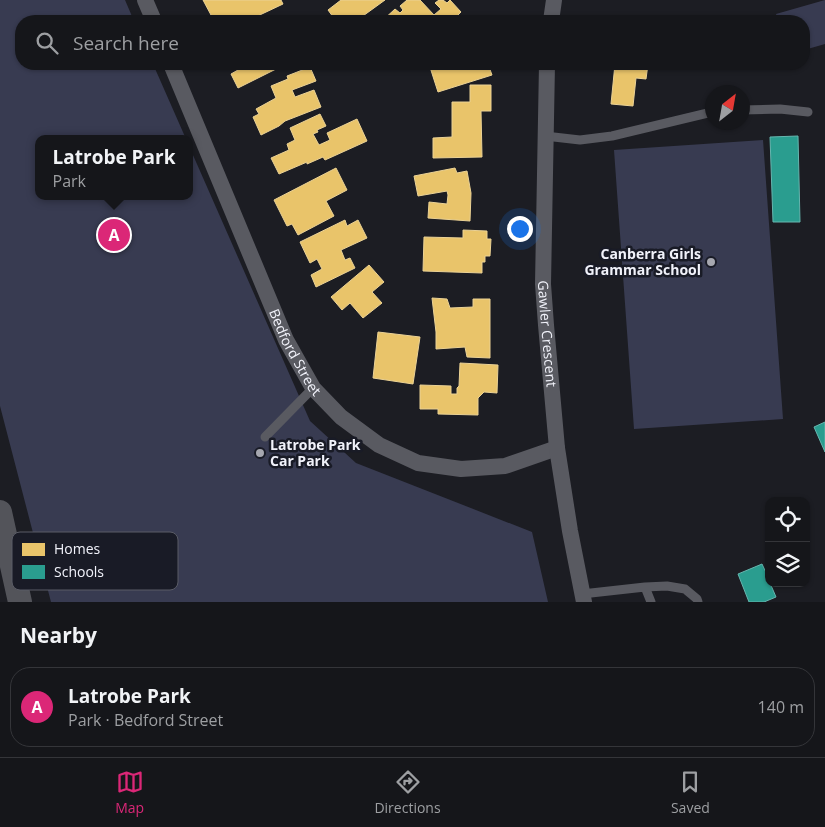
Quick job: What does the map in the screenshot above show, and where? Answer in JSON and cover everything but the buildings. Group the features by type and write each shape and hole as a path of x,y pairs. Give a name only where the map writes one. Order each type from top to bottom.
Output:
{"main road":[{"path":"0,512 12,566"}],"street":[{"path":"145,0 151,15"},
{"path":"553,15 554,0"},
{"name":"Bedford Street","path":"174,70 286,340 313,388 341,417 379,445 418,463 461,469 505,466 557,448"},
{"name":"Gawler Crescent","path":"547,70 544,284 557,448 583,598"}],"lane":[{"path":"750,110 780,109 808,112"},
{"path":"545,136 580,140 612,136 705,114"},
{"path":"265,437 313,388"},
{"path":"583,598 645,587 667,586 685,589 698,602"},
{"path":"645,587 651,602"}],"shaded area":[{"path":"0,0 125,0 131,15 15,15 15,70 156,70 184,135 35,135 35,200 193,200 193,155 310,421 356,463 532,532 548,602 51,602 48,590 178,590 178,532 33,532 0,406"},
{"path":"825,0 825,44 810,48 810,15 776,14"},
{"path":"763,140 783,419 634,429 614,150"}],"place":[{"name":"Latrobe Park","path":"114,235"},
{"name":"Canberra Girls Grammar School","path":"711,262"},
{"name":"Latrobe Park Car Park","path":"260,453"}]}
